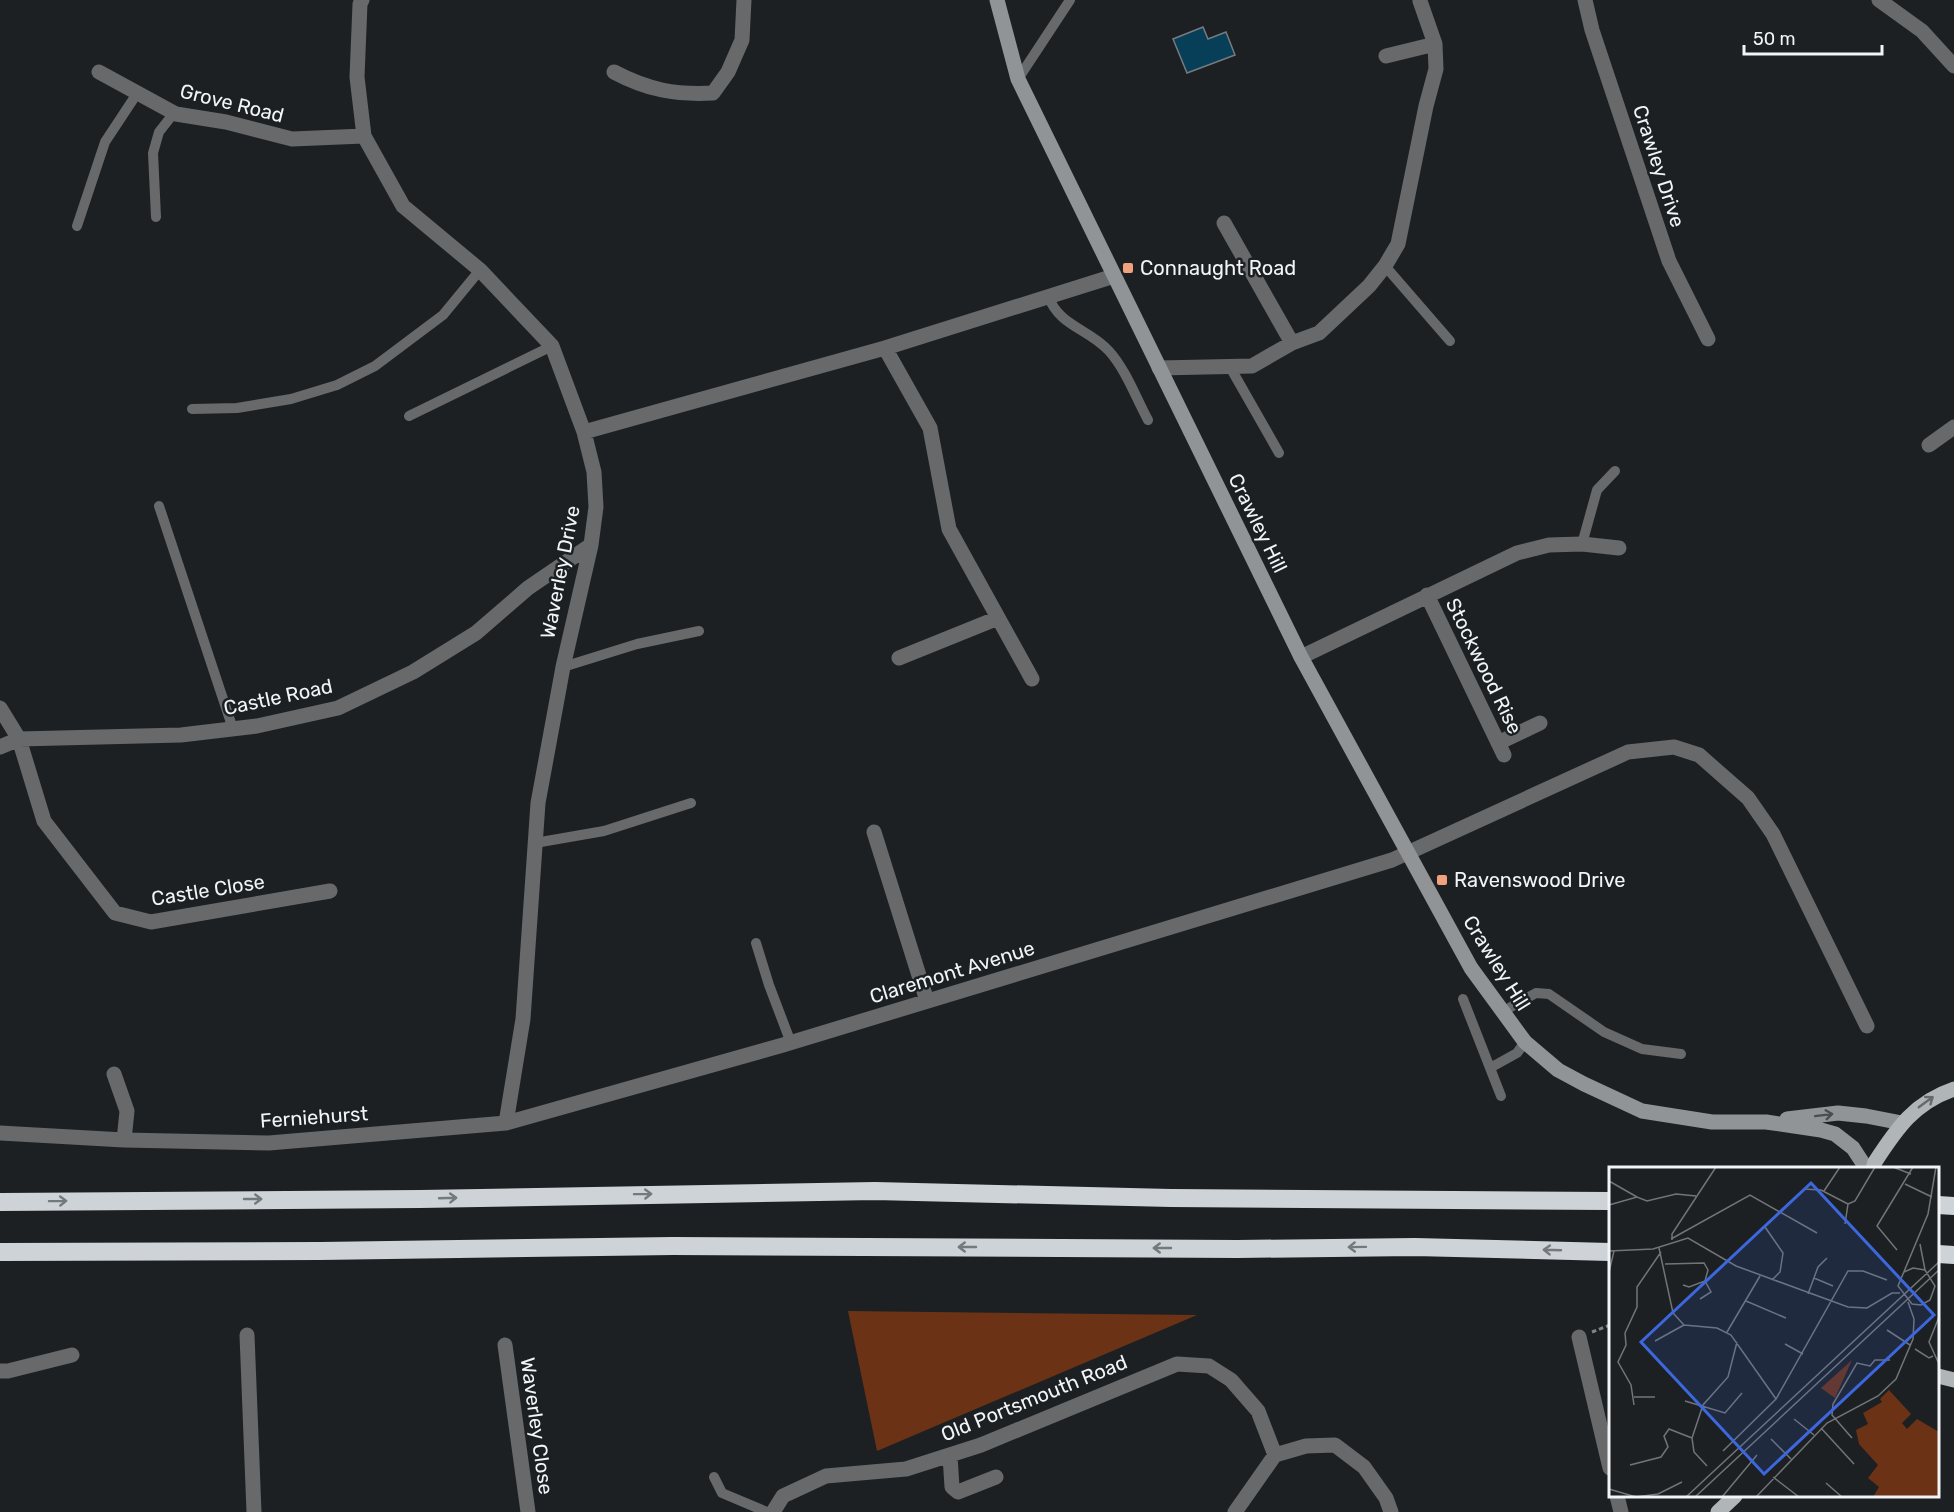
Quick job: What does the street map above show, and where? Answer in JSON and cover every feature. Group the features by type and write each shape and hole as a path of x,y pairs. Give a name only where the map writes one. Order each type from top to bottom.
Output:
{"highway":[{"path":"0,1202 420,1199 875,1191 1171,1198 1609,1201"},
{"path":"1939,1205 1954,1206"},
{"path":"0,1252 343,1251 684,1246 1226,1249 1414,1246 1609,1252"},
{"path":"1939,1254 1954,1255"}],"main road":[{"path":"1873,1167 1875,1161 1902,1123 1936,1095 1954,1089"},
{"path":"1939,1376 1954,1380"},
{"path":"1718,1512 1734,1497"}],"street":[{"name":"Waverley Drive","path":"362,0 357,77 364,136 403,206 480,270 552,346 584,432 594,472 596,507 591,545 563,667 538,803 523,1019 506,1123"},
{"path":"614,72 628,80 659,90 682,94 713,93 728,72 742,40 744,0"},
{"name":"Crawley Hill","path":"997,0 1018,79 1301,657 1471,968 1525,1042 1558,1070 1642,1111 1713,1122 1766,1122 1838,1113 1902,1123"},
{"name":"Crawley Drive","path":"1586,0 1592,30 1669,261 1708,339"},
{"path":"1879,0 1922,31 1954,66"},
{"path":"1159,368 1252,366 1292,343 1319,333 1369,286 1385,266 1398,244 1423,117 1436,69 1435,44 1420,1"},
{"path":"1386,56 1435,44"},
{"name":"Grove Road","path":"99,72 174,113 226,122 292,139 364,136"},
{"path":"1224,223 1292,343"},
{"path":"584,432 885,348 1114,276"},
{"path":"885,348 930,428 949,529 1032,679"},
{"path":"1929,445 1954,427"},
{"name":"Stockwood Rise","path":"1301,657 1517,553 1549,545 1582,544 1619,548"},
{"name":"Castle Road","path":"0,747 19,739 182,735 257,726 338,708 413,672 476,633 528,588 591,545"},
{"name":"Stockwood Rise","path":"1427,596 1501,749 1540,723"},
{"path":"899,658 998,618"},
{"name":"Castle Close","path":"0,708 19,739 44,821 115,913 152,922 330,891"},
{"path":"1408,852 1628,752 1674,747 1699,755 1748,798 1773,834 1867,1026"},
{"path":"874,832 927,1001"},
{"name":"Claremont Avenue","path":"506,1123 791,1043 1392,860 1408,852"},
{"path":"114,1074 127,1111 124,1140"},
{"name":"Crawley Hill","path":"1766,1122 1835,1134 1853,1148 1865,1167"},
{"name":"Ferniehurst","path":"0,1133 124,1140 269,1143 506,1123"},
{"path":"247,1335 254,1512"},
{"path":"1579,1337 1609,1460"},
{"name":"Waverley Close","path":"505,1345 528,1512"},
{"path":"0,1371 72,1355"},
{"name":"Old Portsmouth Road","path":"773,1512 783,1496 826,1476 906,1469 950,1456 1177,1364 1209,1366 1232,1380 1258,1411 1275,1455"},
{"path":"1235,1512 1275,1455 1306,1446 1335,1445 1364,1467 1386,1498 1391,1512"},
{"path":"950,1456 952,1487 958,1492 996,1477"},
{"path":"1617,1497 1621,1512"}],"lane":[{"path":"1018,79 1071,0"},
{"path":"77,226 105,142 138,92"},
{"path":"156,217 153,153 159,132 174,113"},
{"path":"1385,266 1450,341"},
{"path":"192,409 237,408 291,399 337,385 375,366 443,315 480,270"},
{"path":"1048,296 1055,312 1061,318 1090,335 1109,351 1148,420"},
{"path":"409,416 552,346"},
{"path":"1230,367 1279,453"},
{"path":"1582,544 1597,490 1615,471"},
{"path":"159,506 233,729"},
{"path":"563,667 637,644 699,631"},
{"path":"535,843 604,831 691,803"},
{"path":"756,943 791,1043"},
{"path":"1502,1012 1536,993 1549,994 1604,1032 1642,1049 1682,1054"},
{"path":"1463,999 1501,1096"},
{"name":"Crawley Hill","path":"1490,1068 1517,1053 1525,1042"},
{"path":"714,1477 722,1493 767,1512"}],"shaded area":[{"path":"848,1311 1197,1315 877,1451"}],"building":[{"path":"1203,27 1208,39 1226,32 1235,55 1187,73 1173,39"}],"place":[{"name":"Connaught Road","path":"1128,268"},
{"name":"Ravenswood Drive","path":"1442,880"}]}
